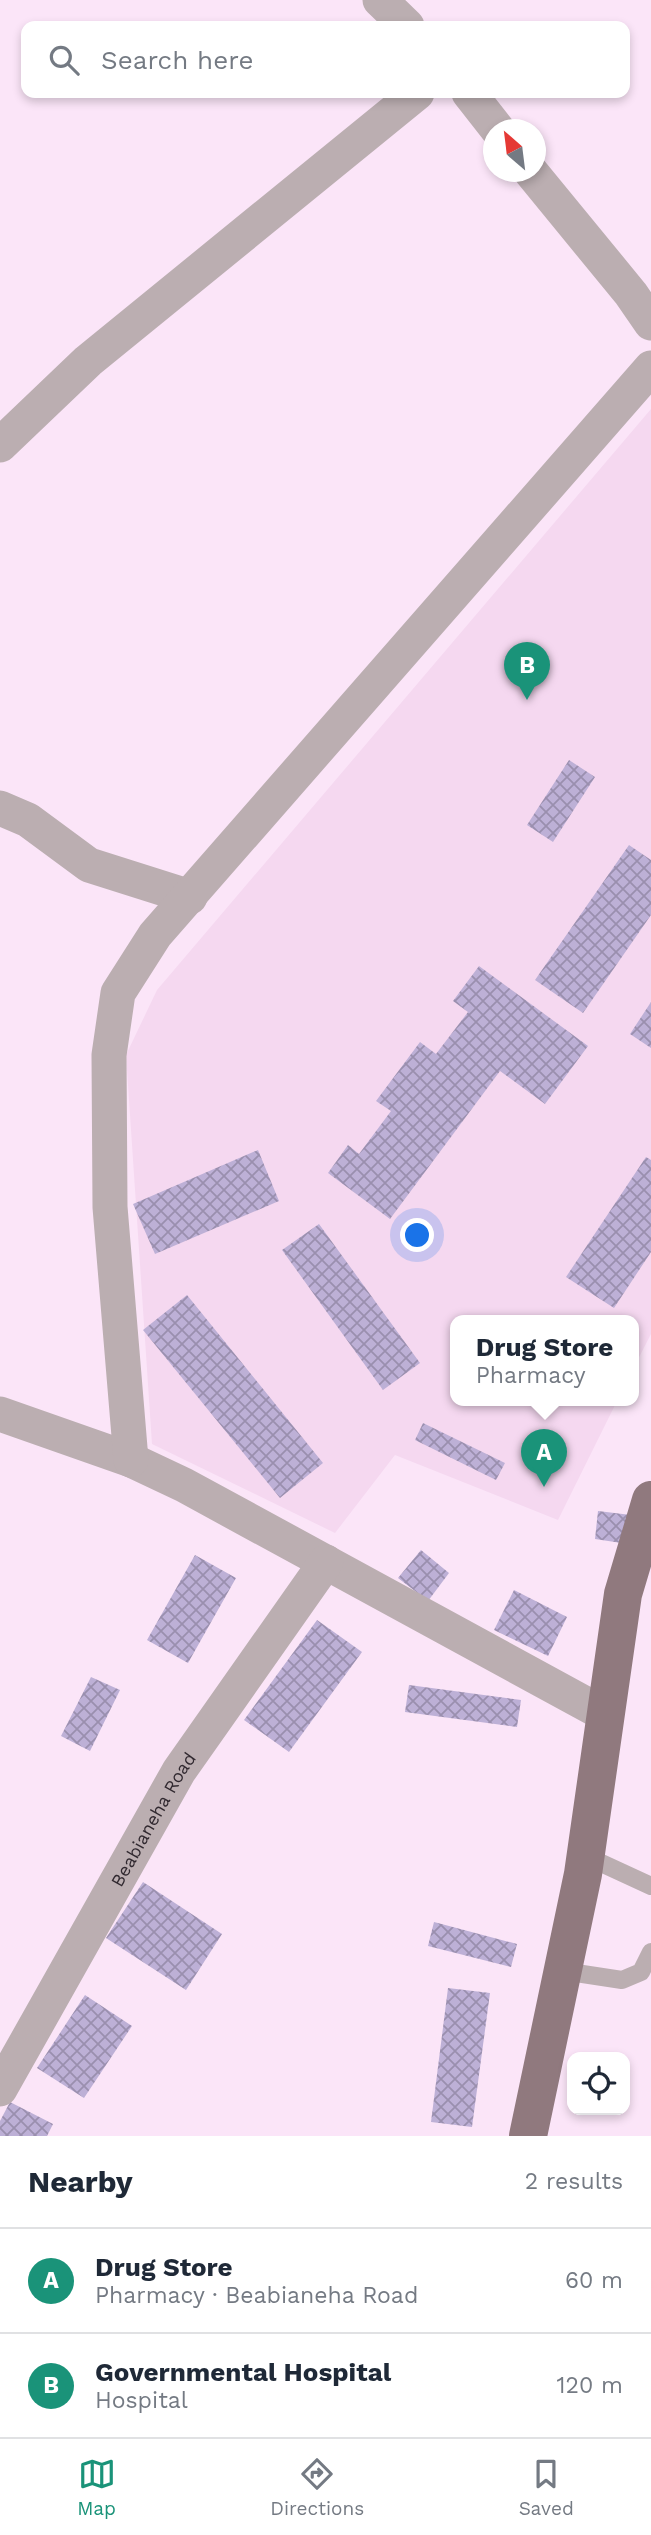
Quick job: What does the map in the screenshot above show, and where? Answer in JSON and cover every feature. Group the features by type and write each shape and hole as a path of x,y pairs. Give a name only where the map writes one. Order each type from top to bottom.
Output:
{"main road":[{"path":"528,2136 586,1856 623,1594 651,1500"}],"street":[{"path":"380,0 402,21"},
{"path":"0,445 88,361 411,98"},
{"path":"473,98 489,119"},
{"path":"539,182 631,294 651,323"},
{"path":"131,1460 110,1207 108,1055 118,993 155,935 651,368"},
{"path":"0,808 28,820 89,865 190,897"},
{"path":"0,1414 131,1460 184,1485 606,1715"},
{"name":"Beabianeha Road","path":"0,2088 180,1771 326,1562"}],"lane":[{"path":"586,1856 651,1886"},
{"path":"564,1972 622,1980 641,1972 651,1952"}],"shaded area":[{"path":"651,409 651,1334 639,1357 639,1315 450,1315 450,1406 615,1406 558,1520 395,1455 335,1533 152,1444 126,1055 157,990"}],"building":[{"path":"569,760 595,777 553,842 527,825"},
{"path":"629,845 651,860 651,915 583,1013 535,980"},
{"path":"479,966 588,1046 545,1104 500,1071 390,1219 328,1173 348,1145 359,1154 391,1111 376,1101 420,1042 436,1054 468,1012 453,1001"},
{"path":"651,1002 651,1048 630,1034"},
{"path":"258,1150 279,1201 155,1254 133,1204"},
{"path":"646,1157 651,1160 651,1252 614,1308 566,1277"},
{"path":"319,1224 420,1363 383,1390 282,1250"},
{"path":"187,1295 323,1463 280,1498 143,1330"},
{"path":"423,1423 505,1463 496,1480 415,1440"},
{"path":"598,1511 631,1515 628,1544 595,1539"},
{"path":"421,1550 449,1573 428,1601 398,1578"},
{"path":"195,1555 236,1578 188,1663 147,1640"},
{"path":"514,1590 567,1617 548,1656 494,1630"},
{"path":"317,1620 362,1652 289,1752 244,1720"},
{"path":"91,1677 120,1690 90,1751 61,1736"},
{"path":"409,1685 521,1700 517,1727 405,1712"},
{"path":"143,1882 222,1934 186,1990 106,1938"},
{"path":"434,1922 517,1944 511,1967 428,1946"},
{"path":"448,1988 490,1993 472,2127 431,2122"},
{"path":"85,1995 132,2026 84,2098 37,2068"},
{"path":"10,2102 53,2124 47,2136 0,2136 0,2121"}],"place":[{"name":"Governmental Hospital","path":"527,700"},
{"name":"Drug Store","path":"544,1487"}]}
